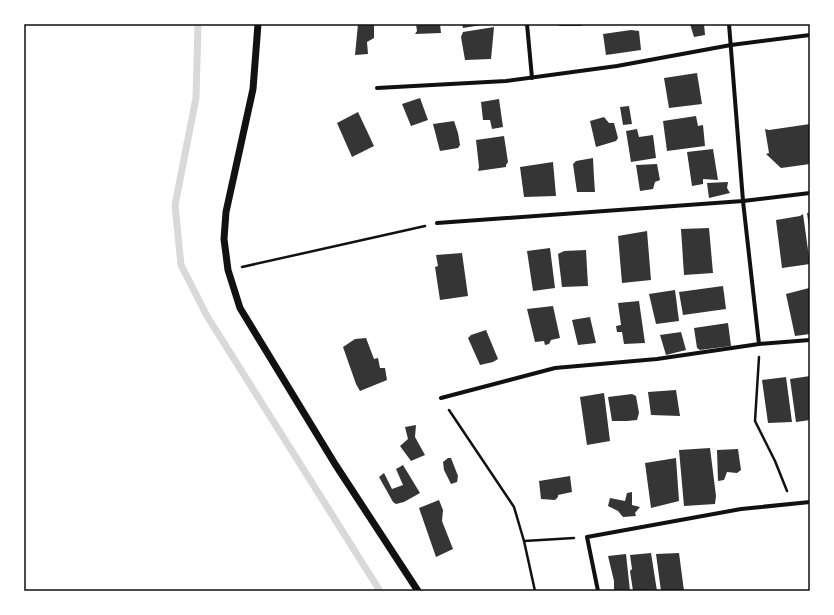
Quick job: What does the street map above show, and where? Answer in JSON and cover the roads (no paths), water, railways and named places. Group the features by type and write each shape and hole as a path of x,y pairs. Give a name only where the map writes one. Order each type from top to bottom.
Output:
{"street":[{"path":"258,24 253,89 226,212 224,239 228,270 240,308 335,464 418,591"},
{"path":"527,24 532,78"},
{"path":"729,24 743,201 759,344"},
{"path":"377,88 506,81 532,78 617,66 731,45 810,35"},
{"path":"437,223 743,201 810,193"},
{"path":"441,398 555,368 657,359 759,344 810,340"},
{"path":"598,591 587,537 741,509 810,502"}],"waterway":[{"path":"198,24 196,98 175,205 181,265 207,316 380,591"}]}
